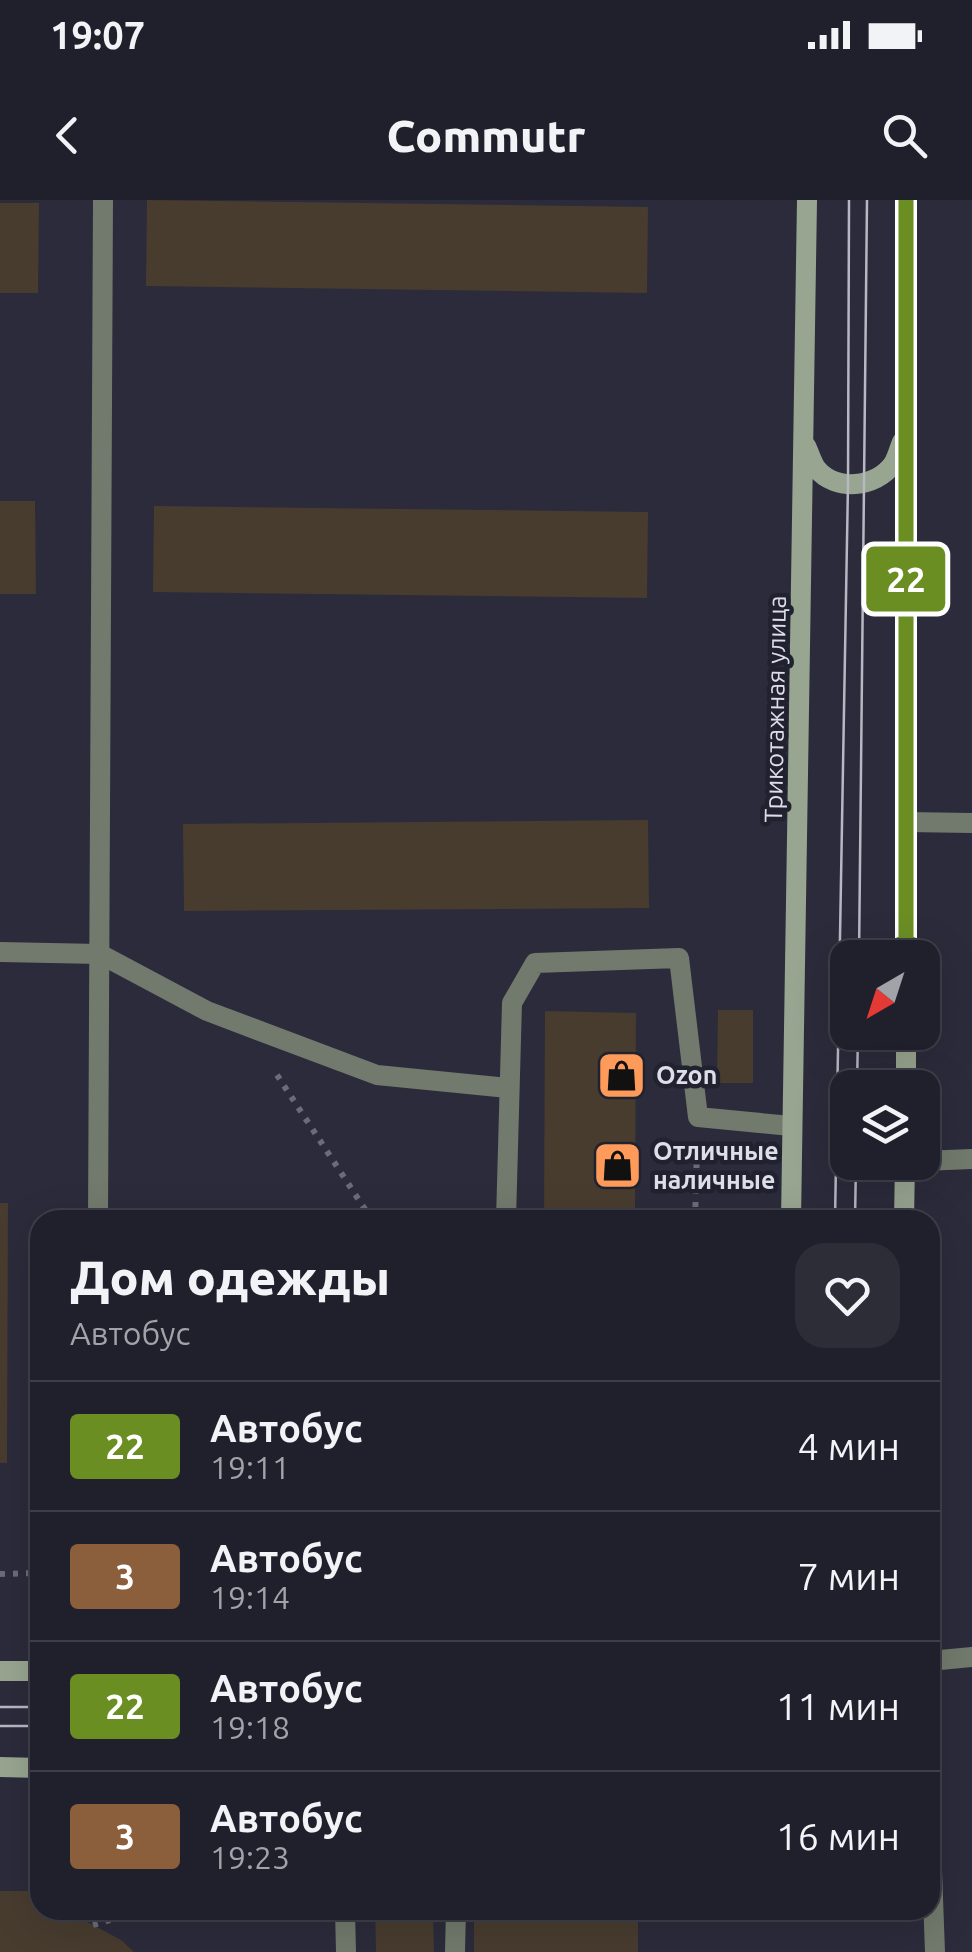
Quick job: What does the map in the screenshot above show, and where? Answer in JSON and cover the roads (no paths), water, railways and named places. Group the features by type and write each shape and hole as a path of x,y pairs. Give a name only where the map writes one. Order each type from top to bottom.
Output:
{"main road":[{"name":"Трикотажная улица","path":"791,1210 808,200"},
{"path":"906,200 906,940"},
{"path":"805,444 816,468 831,480 866,483 880,477 894,463 906,432"},
{"path":"904,1210 905,1180"},
{"path":"0,1672 30,1671"},
{"path":"0,1768 30,1768"}],"street":[{"path":"98,1210 104,200"},
{"path":"906,822 972,823"},
{"path":"0,952 100,954 207,1011 378,1075 508,1088"},
{"path":"506,1210 512,1003 536,962 679,958 698,1117 791,1126"},
{"path":"940,1160 972,1159"},
{"path":"940,1660 972,1657"},
{"path":"345,1920 346,1952"},
{"path":"455,1952 456,1920"},
{"path":"935,1920 936,1952"}],"tram line":[{"path":"835,1210 849,200"},
{"path":"859,940 867,200"},
{"path":"857,1070 858,1050"},
{"path":"855,1210 856,1180"},
{"path":"0,1707 30,1707"},
{"path":"0,1726 30,1726"}],"place":[{"name":"Ozon","path":"621,1075"},
{"name":"Отличные наличные","path":"618,1165"}]}
